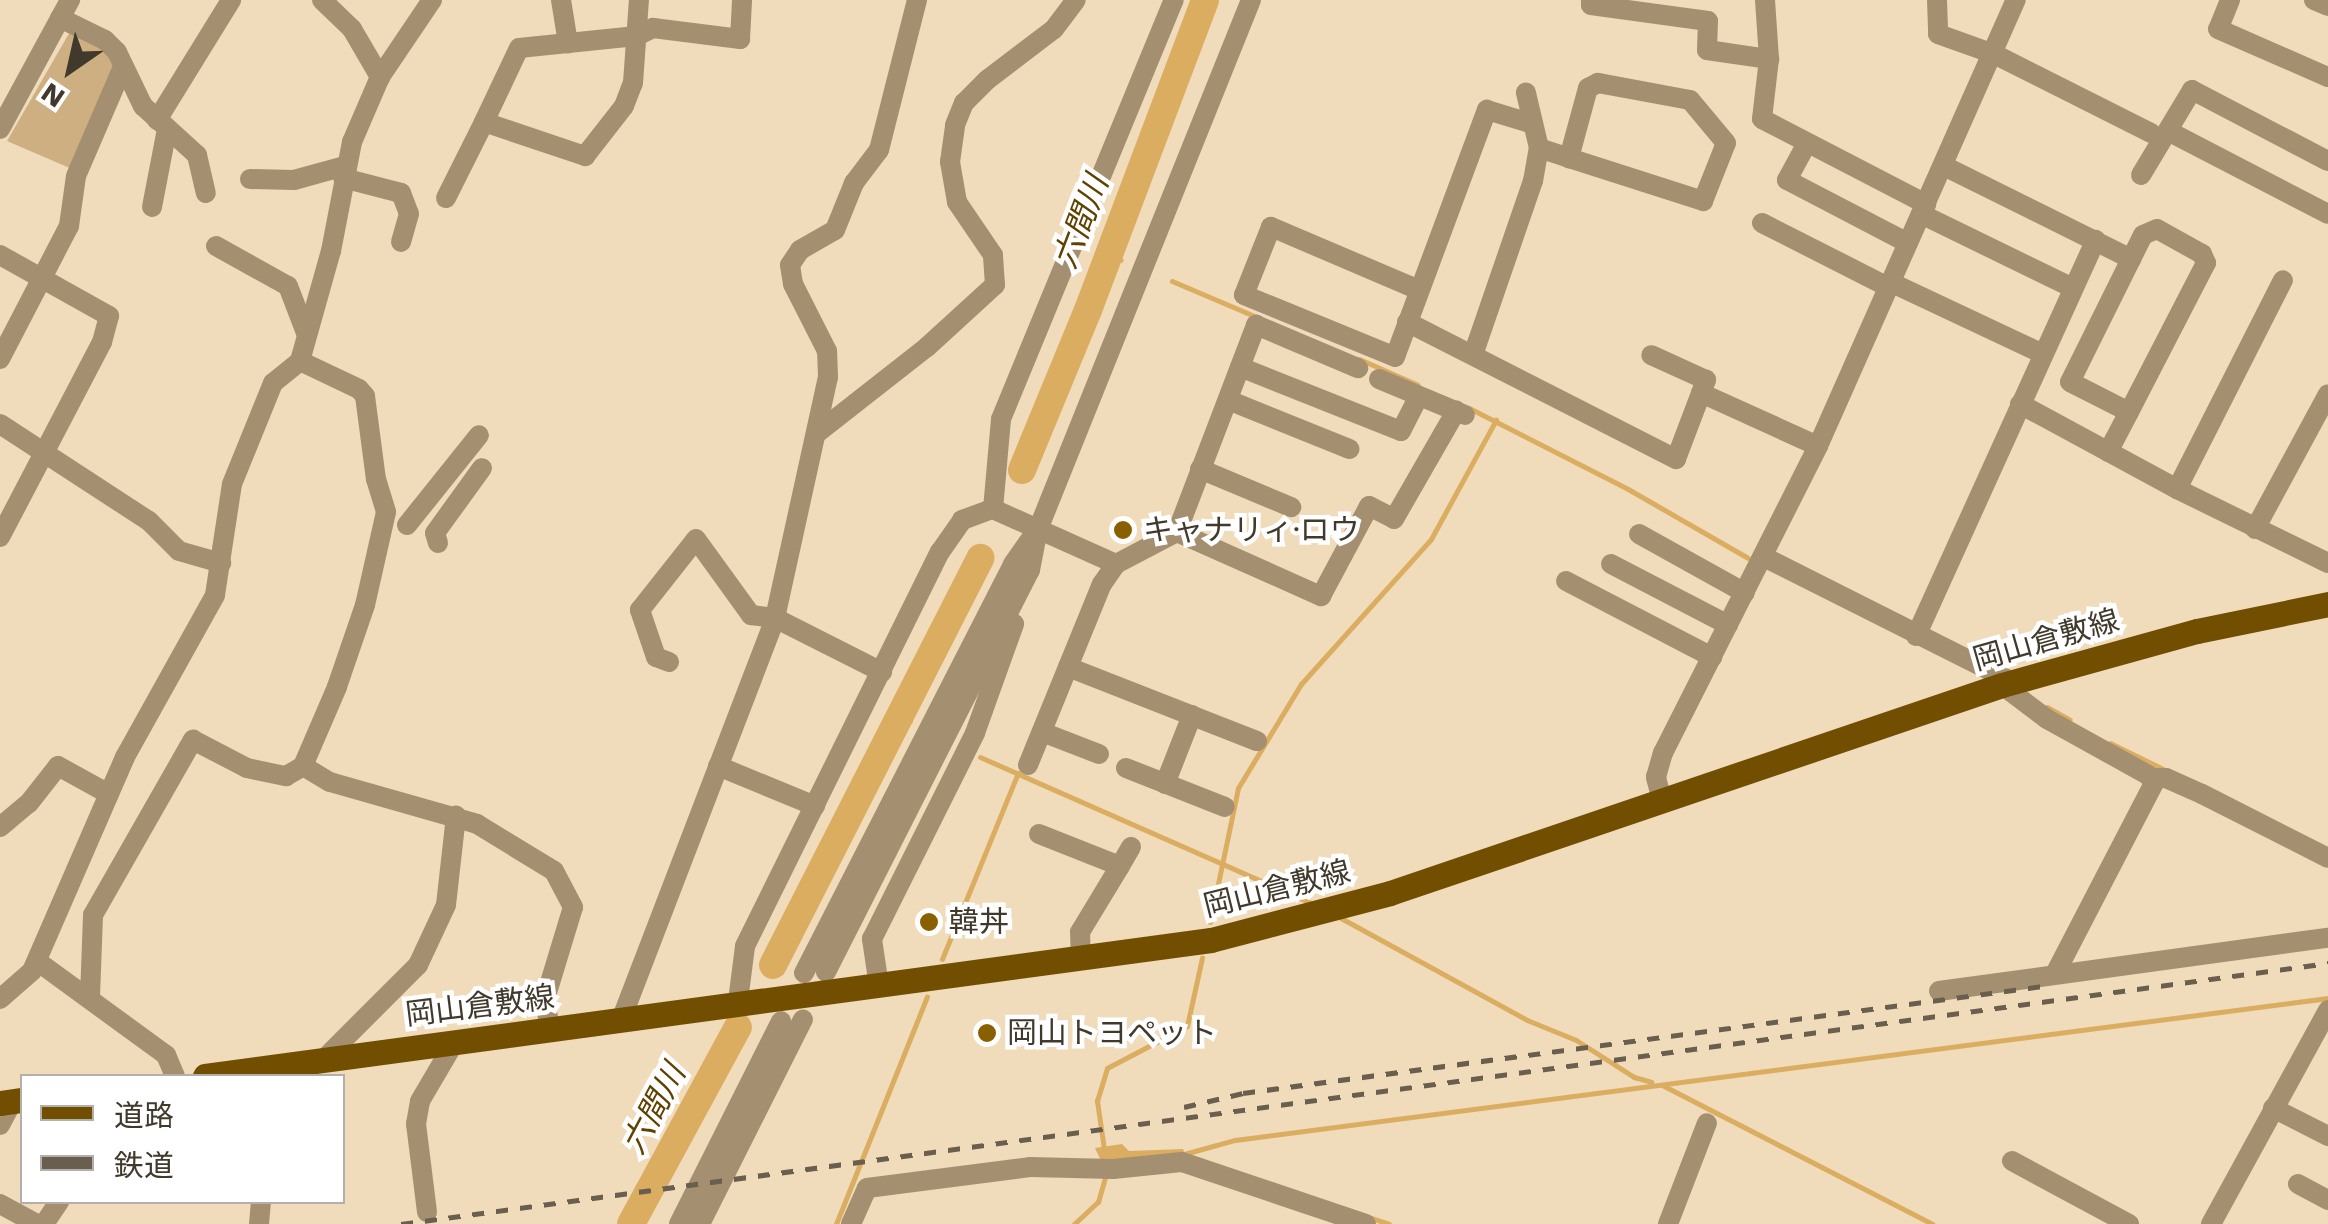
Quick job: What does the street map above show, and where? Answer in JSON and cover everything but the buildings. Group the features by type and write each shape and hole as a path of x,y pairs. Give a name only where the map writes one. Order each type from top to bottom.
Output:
{"main road":[{"name":"岡山倉敷線","path":"257,1073 324,1058 1211,940 1341,908 2007,684 2198,631 2328,604"}],"street":[{"path":"152,207 162,125 231,0"},
{"path":"322,0 352,29 380,77"},
{"path":"0,998 9,980 38,961 125,756 215,595 232,484 273,383 300,361 331,251 344,172 380,77 432,0"},
{"path":"561,0 568,43"},
{"path":"484,122 584,156 624,106 632,83 639,0"},
{"path":"446,198 518,48 637,36 653,28 740,39 742,0"},
{"path":"621,1020 774,618 816,434 828,377 826,352 793,284 790,266 800,250 836,230 854,183 879,150 916,0"},
{"path":"816,434 928,347 995,285 993,255 957,202 950,162 955,125 964,103 986,80 1054,28 1076,0"},
{"path":"993,509 1001,419 1174,0"},
{"path":"880,986 872,939 975,732 1030,570 1038,527 1250,0"},
{"path":"1591,0 1591,4 1708,21 1707,50 1769,59"},
{"path":"1765,0 1769,59 1762,119 2073,288"},
{"path":"1937,0 1938,34 1994,54 2328,214"},
{"path":"1662,800 1656,777 1663,753 1818,446 2016,0"},
{"path":"2230,0 2218,29 2328,78"},
{"path":"2314,0 2328,6"},
{"path":"0,130 65,9 117,52 143,106 197,155 206,194"},
{"path":"0,359 69,226 76,176 123,67"},
{"path":"1539,148 1568,158 1703,200 1726,143 1690,100 1598,83 1588,88 1568,158"},
{"path":"2141,175 2160,132 2192,90 2328,161"},
{"path":"1473,356 1533,180 1539,148 1526,93"},
{"path":"1419,290 1270,228 1244,295 1395,357 1487,110 1533,124"},
{"path":"1807,143 1787,180 1908,243"},
{"path":"1944,166 2131,259"},
{"path":"250,179 294,180 344,172 400,193 409,214 401,242"},
{"path":"1762,222 2043,354"},
{"path":"2108,452 2129,412 2206,264 2202,254 2158,229 2143,235 2070,382 2129,412"},
{"path":"1916,636 2096,240"},
{"path":"216,246 288,286 306,333"},
{"path":"0,256 109,316 102,342 0,536"},
{"path":"2177,490 2282,280"},
{"path":"1407,322 1676,459 1706,380 1651,355"},
{"path":"1028,765 1102,584 1116,564 1177,532 1256,325 1358,368"},
{"path":"90,997 92,915 193,740 247,768 286,776 303,766 338,686 364,605 386,512 376,479 364,396 359,389 300,361"},
{"path":"1240,367 1401,431 1419,396"},
{"path":"1177,532 1320,596 1368,506 1394,519 1461,413 1379,378"},
{"path":"1701,393 1818,446"},
{"path":"2255,529 2328,394"},
{"path":"1228,400 1350,449"},
{"path":"2020,404 2255,529 2326,556"},
{"path":"0,424 149,521 180,552 221,563"},
{"path":"407,525 479,436"},
{"path":"386,512 441,545 435,533 482,468"},
{"path":"1200,469 1291,508"},
{"path":"738,1001 746,946 953,530 962,520 993,509 1116,564"},
{"path":"1030,570 815,972 1013,564 1038,527"},
{"path":"1639,534 1745,593"},
{"path":"669,662 656,658 640,610 696,539 751,615 774,618 882,672"},
{"path":"1764,557 2007,684 2047,719 2152,778 2166,778 2202,794 2328,858"},
{"path":"1611,564 1728,625"},
{"path":"1566,581 1712,657"},
{"path":"1068,667 1257,741"},
{"path":"1165,784 1192,716"},
{"path":"1042,732 1099,754"},
{"path":"0,827 29,803 58,766 109,794"},
{"path":"303,766 330,782 456,816 554,871 569,897 570,923 546,999 550,1030"},
{"path":"718,766 815,806"},
{"path":"1126,768 1225,807"},
{"path":"2054,974 2154,783 2152,778"},
{"path":"324,1058 418,966 446,905 456,816"},
{"path":"1039,834 1125,857 1080,932 1081,960"},
{"path":"1939,991 2328,938"},
{"path":"38,961 166,1055 174,1074"},
{"path":"2211,1224 2328,1010"},
{"path":"700,1224 803,1019"},
{"path":"679,1224 781,1021"},
{"path":"427,1212 416,1124 420,1101 454,1043"},
{"path":"0,1125 12,1101"},
{"path":"2273,1108 2328,1136"},
{"path":"1668,1224 1707,1122"},
{"path":"2012,1160 2129,1224"},
{"path":"851,1224 867,1188 1030,1167 1106,1169 1182,1162 1366,1224"},
{"path":"2298,1184 2328,1200"},
{"path":"0,1204 40,1224 57,1204"}],"shaded area":[{"path":"71,30 103,42 121,66 79,172 7,141"},
{"path":"1122,1144 1129,1151 1183,1149 1186,1157 1102,1163 1095,1148"}],"waterway":[{"name":"六間川","path":"1022,470 1088,310 1205,0"},
{"path":"1109,254 1121,260"},
{"path":"1172,281 1257,317"},
{"path":"1359,359 1418,385"},
{"path":"1469,408 1628,489 1748,558"},
{"path":"1210,922 1238,788 1301,684 1431,539 1496,420"},
{"name":"六間川","path":"773,965 980,558"},
{"path":"2047,707 2070,720"},
{"path":"899,716 910,721"},
{"path":"2110,743 2163,769"},
{"path":"980,757 1311,903"},
{"path":"942,959 1018,773"},
{"path":"1339,917 1527,1020 1576,1040 1634,1077 1651,1082"},
{"path":"1104,1149 1097,1101 1107,1068 1187,1026 1202,958"},
{"path":"836,1224 927,997"},
{"path":"1184,1154 1235,1140 2328,998"},
{"name":"六間川","path":"631,1224 738,1027"},
{"path":"1662,1085 1932,1224"},
{"path":"1074,1224 1098,1202 1106,1174"},
{"path":"1368,1217 1389,1224"}],"railway":[{"path":"401,1224 2328,963"},
{"path":"1184,1107 1243,1093 2050,985"}],"place":[{"name":"キャナリィ·ロウ","path":"1123,530"},
{"name":"韓丼","path":"929,922"},
{"name":"岡山トヨペット","path":"987,1033"}]}
